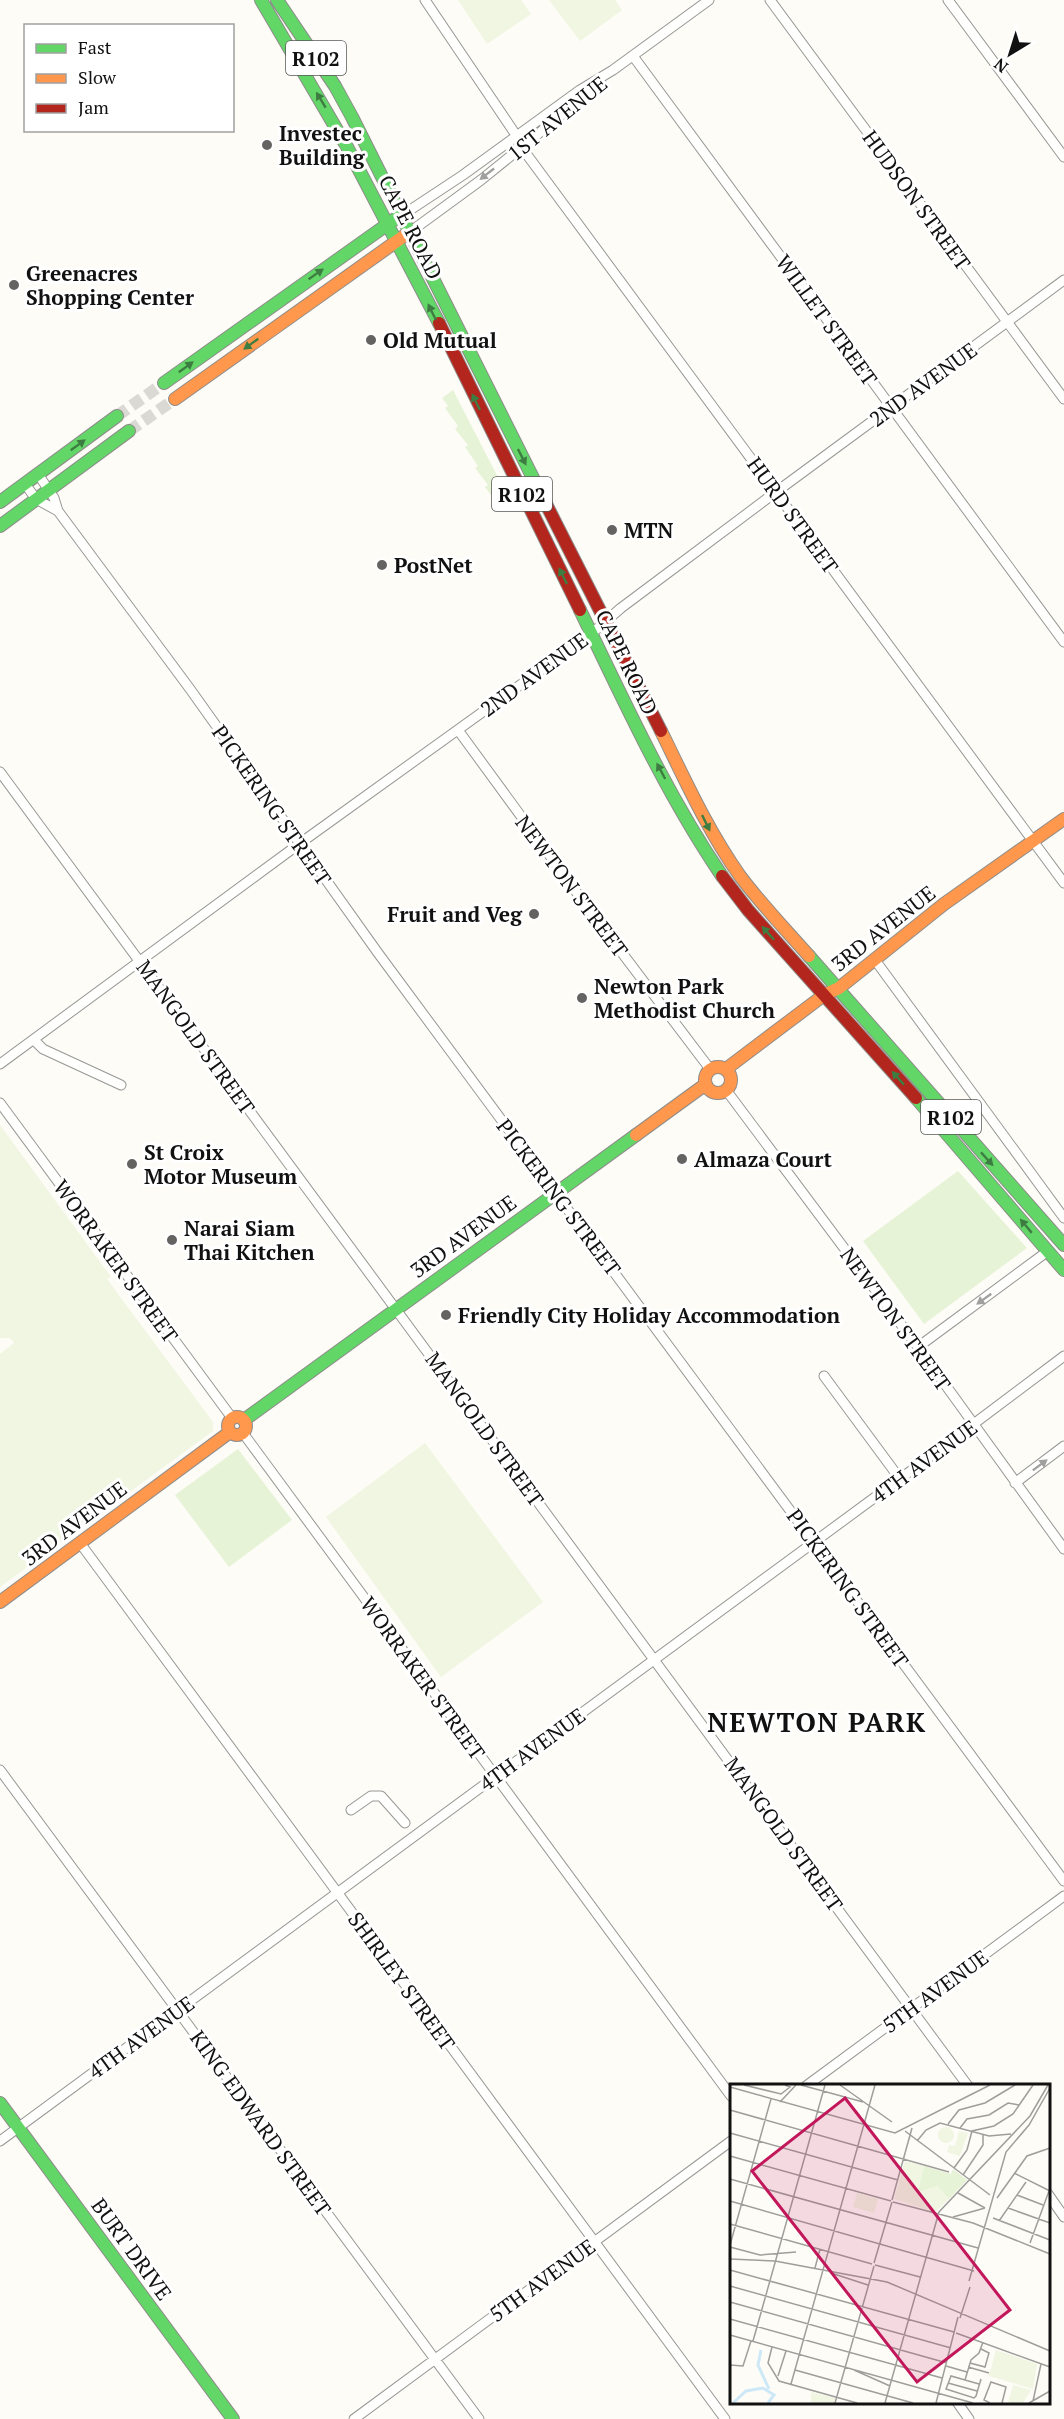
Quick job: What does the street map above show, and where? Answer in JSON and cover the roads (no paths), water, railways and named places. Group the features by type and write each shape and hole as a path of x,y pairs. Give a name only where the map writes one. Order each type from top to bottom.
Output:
{"main road":[{"name":"CAPE ROAD","path":"261,0 340,132 388,223 628,711 703,850 724,881 748,910 946,1132 1064,1270"},
{"name":"CAPE ROAD","path":"278,0 352,117 711,833 728,860 754,894 1064,1245"},
{"path":"164,383 401,216"},
{"path":"175,399 298,309 410,232"},
{"path":"0,502 117,416"},
{"path":"0,526 129,431"},
{"name":"3RD AVENUE","path":"726,1070 824,995 838,988 875,960 944,904 1064,819"},
{"path":"721,1067 726,1070 731,1080 726,1090 714,1092 705,1084 705,1076 710,1069 721,1067"},
{"name":"3RD AVENUE","path":"238,1419 396,1309 705,1084"},
{"path":"238,1419 246,1427 243,1434 236,1435 230,1431 228,1426 238,1419"},
{"name":"3RD AVENUE","path":"0,1602 230,1431"},
{"name":"BURT DRIVE","path":"0,2103 233,2419"}],"street":[{"path":"425,0 516,135"},
{"path":"613,70 709,0"},
{"name":"HUDSON STREET","path":"770,0 1064,399"},
{"path":"948,0 1064,157"},
{"name":"WILLET STREET","path":"633,56 1064,642"},
{"name":"1ST AVENUE","path":"401,216 463,175 580,90 613,70"},
{"name":"1ST AVENUE","path":"410,232 522,147 599,85 613,70"},
{"name":"HURD STREET","path":"522,147 1064,883"},
{"name":"2ND AVENUE","path":"0,1064 299,844 591,634 776,492 1064,280"},
{"name":"PICKERING STREET","path":"38,474 49,489 58,511 190,689 299,844 1064,1881"},
{"name":"PICKERING STREET","path":"25,484 36,499 58,511"},
{"name":"NEWTON STREET","path":"458,730 588,908 710,1069"},
{"name":"MANGOLD STREET","path":"0,772 967,2084"},
{"path":"875,960 1064,1218"},
{"path":"34,1041 43,1049 121,1085"},
{"name":"NEWTON STREET","path":"726,1090 918,1347 972,1425 1064,1549"},
{"name":"WORRAKER STREET","path":"0,1103 238,1419"},
{"path":"918,1347 1048,1251"},
{"name":"4TH AVENUE","path":"0,2141 1064,1356"},
{"path":"824,1376 900,1479"},
{"name":"WORRAKER STREET","path":"243,1434 730,2095"},
{"path":"1016,1483 1064,1446"},
{"name":"SHIRLEY STREET","path":"80,1543 725,2419"},
{"name":"KING EDWARD STREET","path":"0,1770 479,2419"},
{"path":"351,1810 371,1796 381,1796 405,1824"},
{"name":"5TH AVENUE","path":"809,2084 1064,1896"},
{"name":"5TH AVENUE","path":"354,2419 730,2142"},
{"path":"1049,2197 1064,2217"},
{"path":"958,2404 969,2419"}],"tunnel":[{"path":"117,416 164,383"},
{"path":"129,431 175,399"}],"place":[{"name":"Investec Building","path":"267,145"},
{"name":"Greenacres Shopping Center","path":"14,285"},
{"name":"Old Mutual","path":"371,340"},
{"name":"MTN","path":"612,530"},
{"name":"PostNet","path":"382,565"},
{"name":"Fruit and Veg","path":"534,914"},
{"name":"Newton Park Methodist Church","path":"582,998"},
{"name":"Almaza Court","path":"682,1159"},
{"name":"St Croix Motor Museum","path":"132,1164"},
{"name":"Narai Siam Thai Kitchen","path":"172,1240"},
{"name":"Friendly City Holiday Accommodation","path":"446,1315"}],"district":[{"name":"NEWTON PARK","path":"817,1722"}]}
